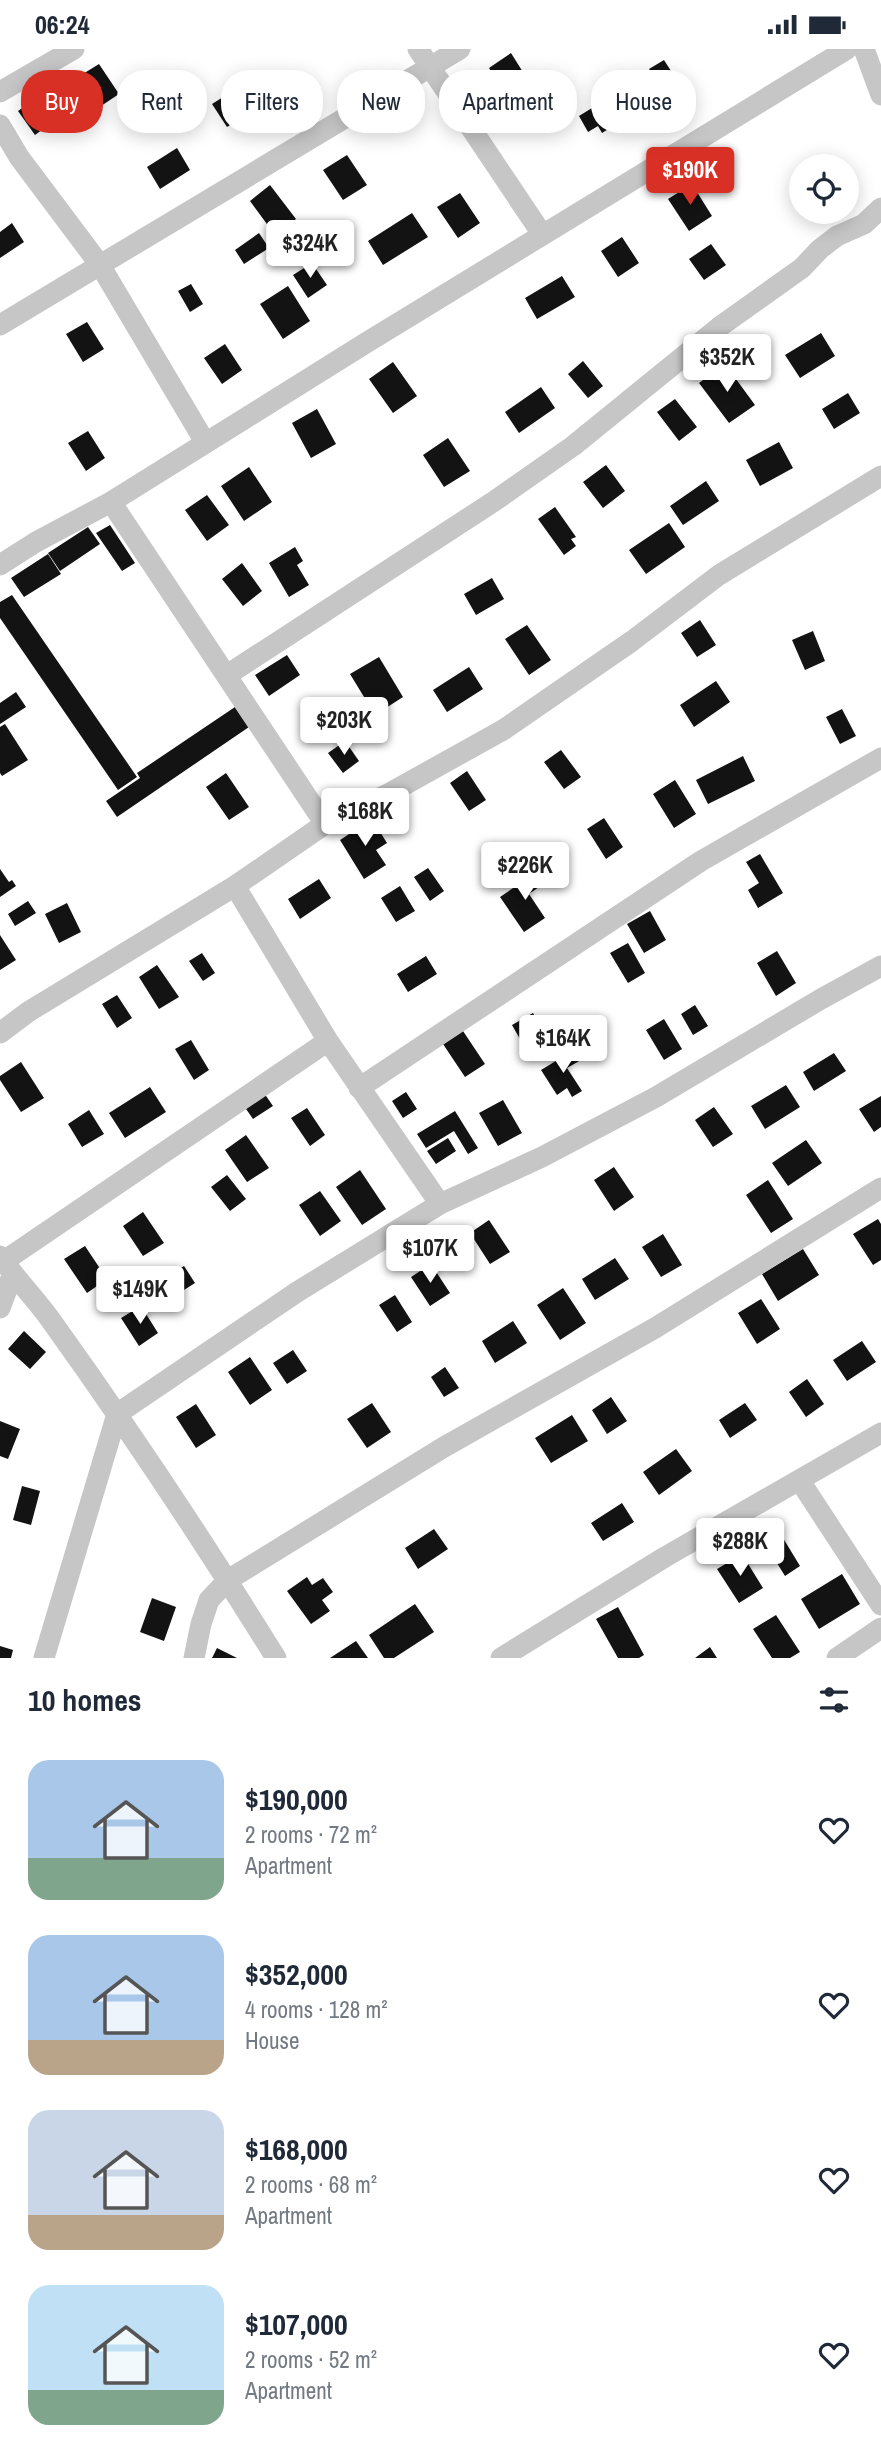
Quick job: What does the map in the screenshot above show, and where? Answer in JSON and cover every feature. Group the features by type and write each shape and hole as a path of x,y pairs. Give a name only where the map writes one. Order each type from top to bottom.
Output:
{"street":[{"path":"0,92 74,49"},
{"path":"418,49 542,234"},
{"path":"0,325 460,49"},
{"path":"0,565 36,542 111,502 542,234 847,49"},
{"path":"864,49 881,95"},
{"path":"0,125 19,157 100,265 205,442"},
{"path":"227,675 494,502 573,446 722,325 802,268 820,249 837,236 864,223 881,208"},
{"path":"0,1033 28,1012 235,886 325,824 388,795 503,730 632,641 719,575 881,476"},
{"path":"111,502 325,824"},
{"path":"359,1087 701,861 881,758"},
{"path":"235,886 328,1041 440,1204"},
{"path":"44,1658 117,1414 296,1292 440,1204 542,1157 656,1097 881,966"},
{"path":"0,1308 6,1263 328,1041"},
{"path":"194,1658 209,1601 228,1580 444,1447 655,1328 881,1188"},
{"path":"6,1263 47,1315 117,1414 228,1580 276,1658"},
{"path":"501,1658 664,1557 881,1433"},
{"path":"800,1481 881,1605"},
{"path":"837,1658 881,1628"}],"building":[{"path":"511,53 522,70 490,70 489,68"},
{"path":"664,60 670,70 650,70"},
{"path":"99,64 103,70 89,70"},
{"path":"103,70 117,91 117,95 103,105"},
{"path":"221,98 221,118 212,104"},
{"path":"591,109 591,130 588,132 579,116"},
{"path":"177,148 190,170 160,189 147,167"},
{"path":"347,155 367,185 343,200 323,170"},
{"path":"692,184 712,216 689,231 668,199"},
{"path":"270,185 296,219 275,235 250,201"},
{"path":"460,193 480,223 458,238 437,207"},
{"path":"412,213 428,237 383,265 368,241"},
{"path":"12,223 24,242 0,258 0,232"},
{"path":"259,233 269,248 244,264 235,250"},
{"path":"622,237 639,263 618,277 601,251"},
{"path":"711,244 726,265 704,280 689,259"},
{"path":"312,263 327,285 308,298 293,275"},
{"path":"562,276 575,297 537,319 525,298"},
{"path":"191,284 203,304 190,312 178,291"},
{"path":"288,286 310,321 283,339 260,304"},
{"path":"87,322 104,349 83,362 66,334"},
{"path":"821,333 835,356 800,378 785,355"},
{"path":"225,344 242,370 222,384 204,358"},
{"path":"583,361 603,386 588,398 568,374"},
{"path":"393,362 417,396 393,413 369,379"},
{"path":"725,364 755,405 729,423 699,383"},
{"path":"541,387 555,408 519,433 505,412"},
{"path":"848,393 860,413 834,429 822,409"},
{"path":"675,399 697,427 679,441 657,412"},
{"path":"317,409 336,444 311,458 292,423"},
{"path":"88,431 105,458 86,471 68,443"},
{"path":"448,438 470,471 444,487 423,455"},
{"path":"779,442 793,468 760,486 746,460"},
{"path":"606,465 625,491 603,508 583,482"},
{"path":"249,467 272,502 244,521 221,486"},
{"path":"706,481 719,501 683,525 670,506"},
{"path":"207,495 229,525 207,541 185,510"},
{"path":"555,507 576,537 571,539 576,546 564,555 538,519"},
{"path":"669,523 685,547 646,574 629,550"},
{"path":"110,525 135,563 122,571 96,533"},
{"path":"88,527 100,544 60,571 48,553"},
{"path":"295,547 303,561 297,565 309,585 289,597 269,563"},
{"path":"48,554 61,574 24,597 11,578"},
{"path":"242,563 262,591 243,606 222,579"},
{"path":"492,578 504,599 476,615 464,594"},
{"path":"12,595 137,777 118,790 0,618 0,602"},
{"path":"700,620 716,645 697,657 681,633"},
{"path":"527,625 551,660 529,675 505,639"},
{"path":"813,631 825,661 805,670 792,640"},
{"path":"287,655 300,675 269,696 255,675"},
{"path":"379,657 403,697 375,715 350,674"},
{"path":"469,667 483,689 447,712 433,690"},
{"path":"716,681 730,702 694,727 680,705"},
{"path":"16,692 26,707 0,724 0,703"},
{"path":"235,707 249,727 117,817 106,801 140,778 137,773"},
{"path":"842,709 856,736 840,744 826,717"},
{"path":"5,724 28,760 2,776 0,727"},
{"path":"345,741 359,761 343,773 328,753"},
{"path":"561,750 581,777 564,789 544,762"},
{"path":"743,756 755,781 708,804 696,780"},
{"path":"467,771 486,800 469,811 450,783"},
{"path":"226,773 249,807 229,820 206,787"},
{"path":"675,780 696,814 674,828 653,794"},
{"path":"604,818 623,847 606,859 587,829"},
{"path":"372,819 387,843 376,850 386,865 364,879 340,840"},
{"path":"760,854 783,893 758,908 748,890 759,883 746,862"},
{"path":"428,868 444,891 430,901 414,877"},
{"path":"0,869 9,882 12,880 16,886 0,897"},
{"path":"538,871 546,882 529,894 545,918 524,932 500,897"},
{"path":"319,879 331,898 300,919 288,899"},
{"path":"400,886 415,911 396,922 381,898"},
{"path":"28,901 36,913 15,926 8,914"},
{"path":"67,903 81,932 59,943 45,914"},
{"path":"650,911 666,940 644,953 627,924"},
{"path":"0,935 16,960 0,970"},
{"path":"628,943 645,973 628,983 610,953"},
{"path":"777,951 796,983 776,996 757,963"},
{"path":"202,953 215,973 203,981 189,961"},
{"path":"426,956 437,974 408,992 397,974"},
{"path":"157,965 179,997 159,1009 139,977"},
{"path":"117,995 132,1018 117,1028 102,1004"},
{"path":"695,1005 708,1026 693,1035 681,1014"},
{"path":"533,1013 545,1035 524,1046 512,1025"},
{"path":"664,1019 682,1049 664,1060 646,1030"},
{"path":"463,1031 485,1064 465,1077 443,1044"},
{"path":"191,1040 209,1070 194,1080 175,1049"},
{"path":"574,1050 581,1060 567,1068 582,1091 572,1097 567,1088 557,1095 541,1070"},
{"path":"834,1053 846,1071 814,1091 803,1072"},
{"path":"21,1062 44,1098 21,1112 0,1076"},
{"path":"786,1085 800,1107 765,1129 751,1106"},
{"path":"150,1087 166,1112 125,1138 109,1113"},
{"path":"406,1092 417,1109 403,1118 392,1101"},
{"path":"264,1093 273,1106 253,1119 244,1106"},
{"path":"881,1096 881,1127 874,1132 859,1109"},
{"path":"503,1100 522,1133 498,1146 479,1113"},
{"path":"714,1107 733,1134 713,1147 695,1120"},
{"path":"307,1108 325,1135 310,1146 291,1118"},
{"path":"89,1110 104,1134 82,1147 68,1124"},
{"path":"455,1111 478,1148 468,1154 454,1131 426,1148 417,1134"},
{"path":"246,1135 269,1168 247,1182 225,1150"},
{"path":"448,1138 456,1151 436,1164 427,1151"},
{"path":"806,1140 822,1163 788,1186 772,1163"},
{"path":"614,1167 634,1197 614,1211 594,1180"},
{"path":"360,1170 386,1209 362,1225 336,1187"},
{"path":"227,1175 246,1199 230,1211 211,1187"},
{"path":"768,1180 793,1219 771,1233 746,1195"},
{"path":"320,1191 341,1221 320,1236 299,1205"},
{"path":"143,1212 164,1243 143,1256 123,1226"},
{"path":"878,1219 881,1224 881,1260 873,1265 853,1234"},
{"path":"489,1220 510,1252 490,1264 470,1233"},
{"path":"663,1234 682,1265 661,1277 642,1247"},
{"path":"85,1246 107,1279 87,1293 64,1259"},
{"path":"803,1249 819,1275 778,1301 762,1274"},
{"path":"615,1258 629,1279 595,1300 582,1279"},
{"path":"431,1264 450,1293 430,1306 411,1277"},
{"path":"184,1266 195,1283 165,1302 154,1285"},
{"path":"563,1288 586,1323 560,1340 537,1305"},
{"path":"395,1295 412,1322 397,1332 379,1305"},
{"path":"761,1299 780,1329 757,1344 738,1313"},
{"path":"141,1306 158,1333 139,1346 121,1318"},
{"path":"513,1321 527,1343 495,1363 482,1341"},
{"path":"24,1331 46,1352 30,1369 8,1349"},
{"path":"862,1341 876,1362 847,1381 833,1360"},
{"path":"293,1350 307,1371 287,1384 273,1363"},
{"path":"250,1357 272,1390 250,1405 228,1372"},
{"path":"445,1367 459,1388 444,1397 431,1377"},
{"path":"807,1379 824,1404 806,1417 789,1392"},
{"path":"611,1397 627,1421 607,1434 592,1410"},
{"path":"372,1403 391,1432 367,1448 347,1419"},
{"path":"745,1403 757,1420 730,1438 719,1420"},
{"path":"196,1404 216,1435 196,1448 176,1417"},
{"path":"572,1415 588,1441 551,1463 535,1438"},
{"path":"0,1421 20,1429 8,1459 0,1456"},
{"path":"676,1449 692,1471 659,1495 643,1472"},
{"path":"22,1486 40,1491 31,1525 13,1520"},
{"path":"622,1503 634,1522 603,1541 591,1523"},
{"path":"434,1529 448,1549 418,1569 405,1548"},
{"path":"783,1538 800,1566 785,1576 767,1547"},
{"path":"742,1554 763,1588 739,1603 717,1569"},
{"path":"842,1574 860,1604 819,1629 801,1599"},
{"path":"307,1577 312,1585 323,1578 333,1592 322,1600 330,1611 311,1624 287,1591"},
{"path":"152,1598 176,1607 164,1641 140,1632"},
{"path":"415,1604 434,1632 394,1658 384,1658 369,1635"},
{"path":"618,1607 644,1655 639,1658 618,1658 596,1619"},
{"path":"776,1615 800,1652 790,1658 772,1658 753,1629"},
{"path":"356,1641 368,1658 330,1658"},
{"path":"0,1646 13,1650 11,1658 0,1658"},
{"path":"710,1647 717,1658 695,1658"},
{"path":"217,1648 237,1658 212,1658"}]}
